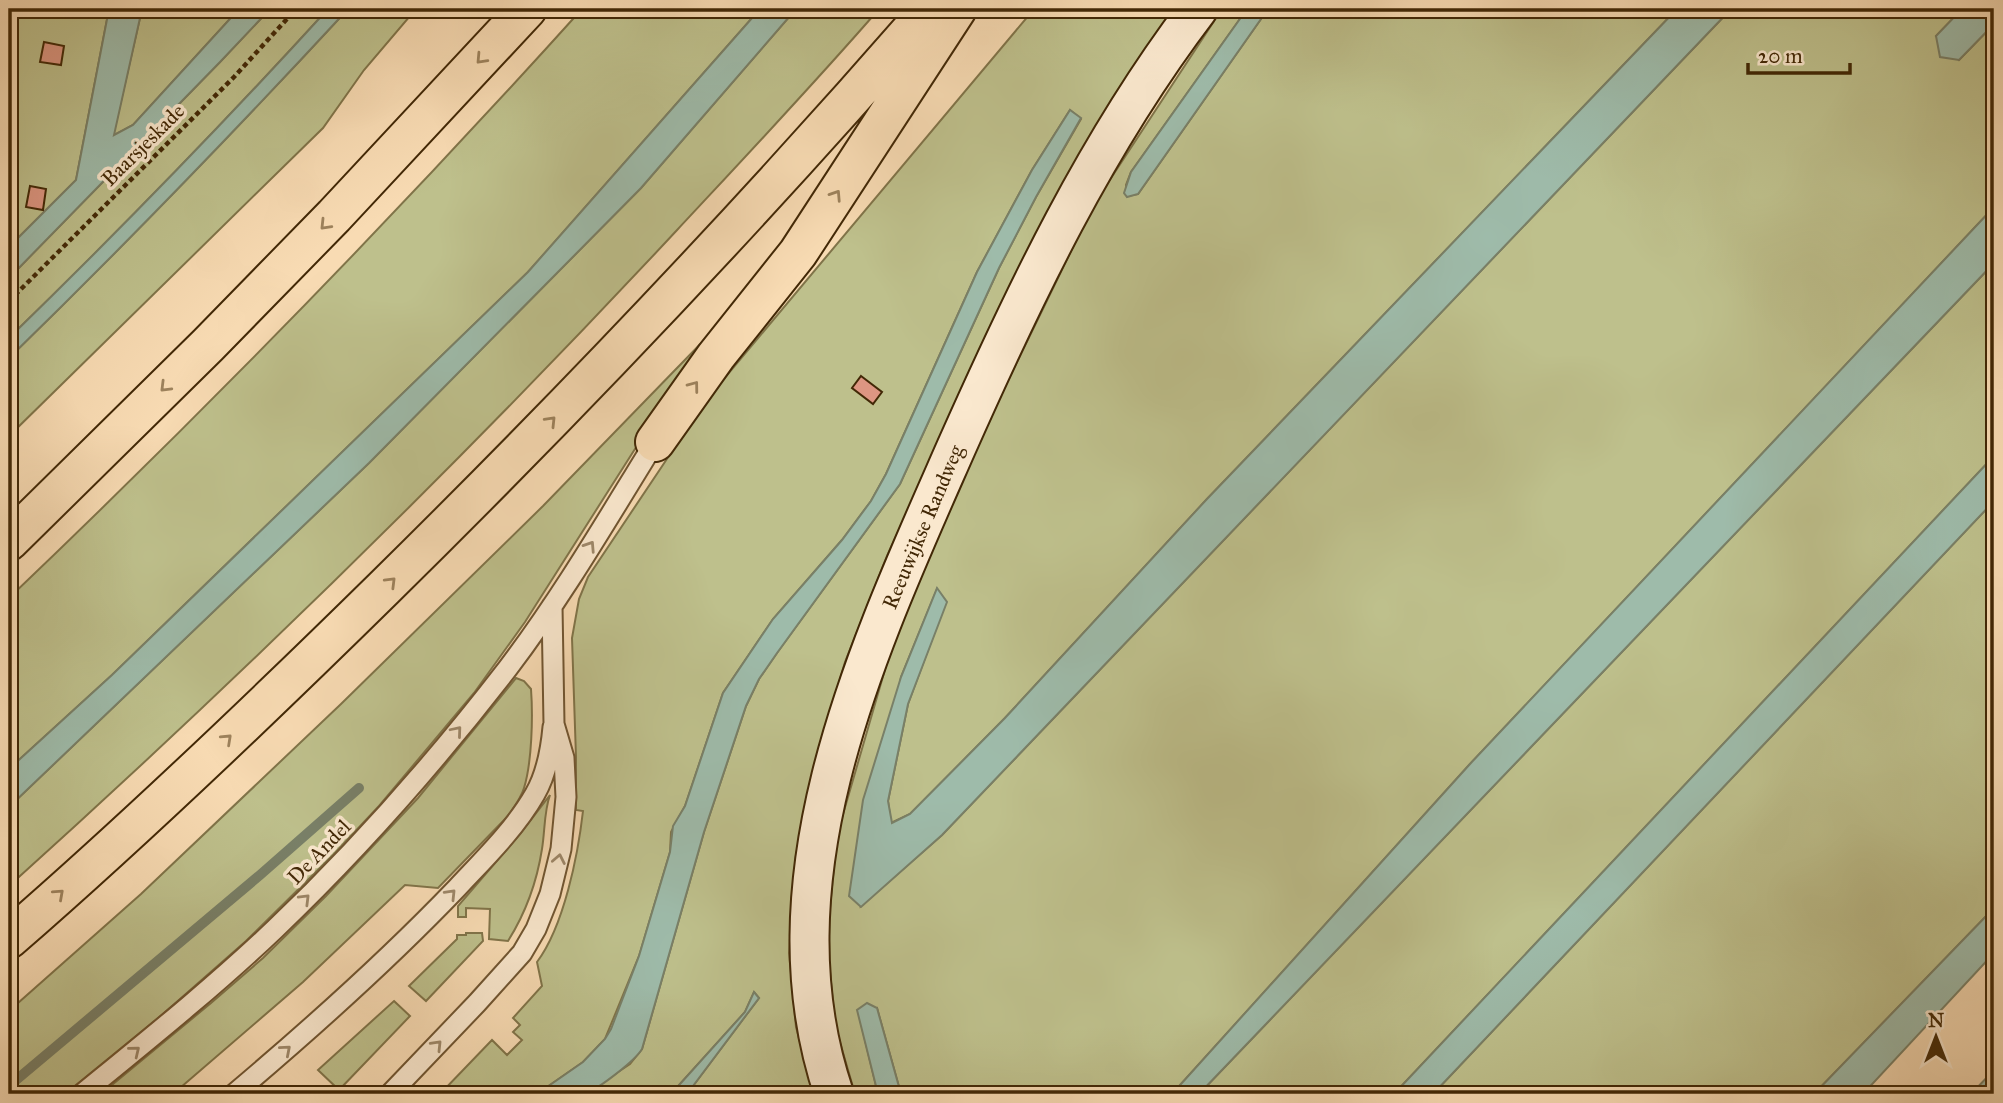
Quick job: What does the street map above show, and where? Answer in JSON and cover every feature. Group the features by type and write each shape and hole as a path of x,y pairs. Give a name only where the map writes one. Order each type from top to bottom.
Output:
{"highway":[{"path":"9,541 228,325 527,9"},
{"path":"9,939 300,670 516,457 734,229 930,9"},
{"path":"655,442 716,356 799,253 957,9"}],"main road":[{"name":"Reeuwijkse Randweg","path":"834,1094 820,1046 811,988 810,911 823,817 859,684 914,544 1023,299 1094,167 1139,94 1198,9"}],"lane":[{"name":"De Andel","path":"82,1094 235,966 370,832 470,716 520,652 655,442"},
{"path":"234,1094 405,940 517,821 542,779 551,742 554,719 552,606"},
{"path":"390,1094 515,961 543,913 561,849 566,797 564,758 554,719"}],"path":[{"name":"Baarsjeskade","path":"9,301 234,77 296,9"}],"green space":[{"path":"9,9 109,9 76,180 9,247"},
{"path":"142,9 239,9 133,125 113,136"},
{"path":"270,9 328,9 171,176 9,338 9,278"},
{"path":"348,9 416,9 364,70 323,128 9,436 9,358 181,186"},
{"path":"582,9 760,9 528,272 112,675 9,769 9,598 301,309"},
{"path":"796,9 879,9 678,229 434,482 266,647 9,886 9,807 369,463 641,188"},
{"path":"1034,9 1177,9 1012,281 887,556 845,662 814,768 796,855 789,953 796,1027 814,1094 687,1094 759,998 754,992 745,1012 671,1094 585,1094 630,1064 642,1049 704,832 746,706 759,679 777,653 900,484 999,268 1081,119 1070,110 1032,170 977,272 886,474 871,501 842,540 773,619 723,693 685,806 671,832 670,852 639,956 605,1039 583,1062 537,1094 440,1094 492,1040 507,1055 522,1040 513,1032 520,1025 513,1018 542,986 537,962 547,947 562,910 578,848 583,811 576,810 572,638 579,599 588,577 707,399"},
{"path":"1222,9 1247,9 1131,172 1126,185 1127,196 1138,194 1268,9 1677,9 1207,499 1005,718 910,814 891,823 888,801 908,704 946,602 937,589 901,677 861,906 942,835 1731,9 1962,9 1936,36 1959,60 1994,24 1994,207 1470,764 1172,1094 901,1094 877,1008 858,1011 878,1094 855,1094 835,1025 827,939 837,835 895,635 981,436 1094,204"},
{"path":"1994,263 1994,456 1394,1094 1199,1094"},
{"path":"712,332 525,622 474,693 379,806 246,941 163,1014 65,1094 9,1094 9,1011 141,894 341,704 543,506"},
{"path":"1994,501 1994,908 1814,1094 1433,1094"},
{"path":"516,678 524,681 531,689 530,752 523,792 508,816 438,888 405,885 303,982 173,1094 101,1094 263,958 326,896 418,798"},
{"path":"550,795 540,861 525,908 508,941 489,939 490,909 466,908 466,917 458,917 458,906"},
{"path":"482,933 483,941 426,1001 409,986 457,939 457,935"},
{"path":"394,1001 410,1016 339,1090 318,1070"}],"shaded area":[{"path":"109,9 142,9 114,135 133,125 239,9 270,9 9,278 9,247 76,180"},
{"path":"328,9 348,9 181,186 9,358 9,338 171,176"},
{"path":"760,9 796,9 641,188 369,463 9,807 9,769 112,675 528,272"},
{"path":"1247,9 1268,9 1138,194 1127,197 1124,193 1131,172"},
{"path":"1677,9 1731,9 942,835 861,907 849,896 863,800 901,677 937,588 947,602 908,704 888,801 892,823 910,814 1005,718 1207,499"},
{"path":"1962,9 1994,9 1994,24 1959,60 1940,57 1936,36"},
{"path":"1070,110 1081,118 999,268 900,484 777,653 759,679 746,706 704,832 642,1049 616,1074 587,1093 537,1094 583,1062 611,1029 639,956 670,852 673,826 685,806 723,693 773,619 842,540 871,501 886,474 977,272 1032,170"},
{"path":"1994,207 1994,263 1199,1094 1172,1094 1470,764"},
{"path":"1994,456 1994,501 1433,1094 1394,1094"},
{"path":"1994,908 1994,953 1863,1094 1814,1094"},
{"path":"754,992 759,998 687,1094 671,1094 745,1012"},
{"path":"867,1003 877,1008 901,1094 878,1094 857,1010"},
{"path":"1994,1070 1994,1094 1971,1094"}],"building":[{"path":"9,37 15,38 11,52 9,52"},
{"path":"44,42 64,46 61,65 40,62"},
{"path":"30,186 46,189 43,210 26,207"},
{"path":"861,376 882,392 873,404 852,388"}],"waterway":[{"path":"9,1086 359,788"}]}
